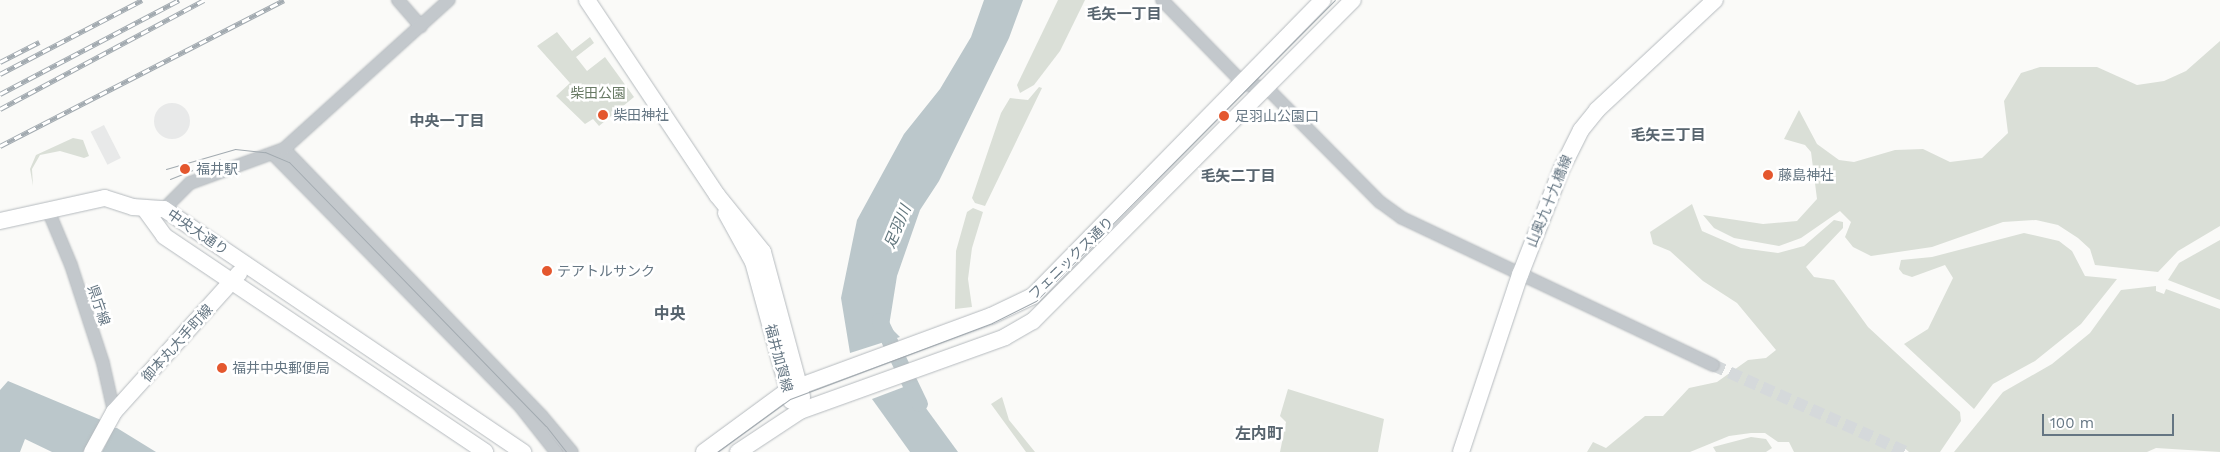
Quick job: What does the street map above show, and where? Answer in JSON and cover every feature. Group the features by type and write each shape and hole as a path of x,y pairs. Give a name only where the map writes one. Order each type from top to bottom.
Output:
{"main road":[{"name":"福井加賀線","path":"588,0 717,195 753,262 800,386 800,411"},
{"name":"フェニックス通り","path":"704,452 800,386 991,316 1038,292 1244,84 1324,0"},
{"name":"フェニックス通り","path":"738,452 800,411 825,400 996,340 1043,313 1353,0"},
{"name":"山奥九十九橋線","path":"1461,452 1520,275 1566,157 1581,130 1596,110 1715,0"},
{"path":"0,221 105,198 144,208"},
{"name":"中央大通り","path":"144,208 164,209 522,452"},
{"name":"中央大通り","path":"144,208 160,232 484,452"},
{"name":"御本丸大手町線","path":"92,452 111,417 233,282 246,264"}],"street":[{"path":"398,0 421,26"},
{"path":"164,209 190,183 279,152 450,0"},
{"path":"1162,0 1244,84 1267,88 1380,202 1402,218 1714,365"},
{"path":"279,152 519,404 556,452"},
{"path":"279,152 541,415 572,452"},
{"name":"県庁線","path":"48,210 71,265 103,363 111,417"}],"shaded area":[{"path":"172,103 179,104 185,108 189,114 189,128 185,134 179,138 172,139 165,138 159,134 155,128 154,121 155,114 159,108 165,104"},
{"path":"104,125 121,158 107,165 91,132"}],"green space":[{"path":"1058,0 1085,0 1060,51 1034,85 1020,93 1017,85"},
{"name":"柴田公園","path":"557,32 572,51 590,37 594,43 576,57 587,71 605,57 634,97 599,126 593,119 585,124 556,96 570,83 537,46"},
{"path":"2220,41 2220,226 2178,251 2158,272 2095,265 2090,249 2078,238 2058,225 2036,220 2003,222 1932,247 1871,256 1853,247 1845,237 1851,222 1840,211 1801,238 1779,246 1734,238 1714,228 1703,215 1763,224 1797,221 1817,199 1811,152 1805,145 1784,139 1799,110 1817,144 1839,160 1854,162 1895,150 1923,149 1950,162 1982,158 2008,133 2004,101 2021,73 2040,67 2097,67 2137,85 2164,81 2186,71"},
{"path":"1039,87 1042,88 985,206 975,203 972,198 1001,113 1010,98 1028,100"},
{"path":"73,138 83,140 89,156 84,158 60,151 40,155 32,169 33,186 30,169 36,155"},
{"path":"1692,204 1702,231 1741,248 1778,253 1804,246 1834,220 1843,222 1843,228 1806,267 1814,277 1834,280 1868,327 1960,412 1961,421 1940,452 1909,452 1902,446 1897,452 1794,452 1789,442 1778,442 1765,433 1751,433 1729,436 1690,452 1587,452 1593,442 1606,448 1645,416 1663,416 1689,388 1717,382 1748,360 1766,358 1776,350 1737,303 1703,281 1670,251 1653,244 1650,232"},
{"path":"973,208 983,212 972,248 968,279 972,307 955,309 956,251 967,212"},
{"path":"2024,233 2059,241 2072,251 2085,276 2117,279 2081,324 2035,361 1993,384 1974,409 1904,344 1928,329 1953,278 1945,265 1912,277 1903,274 1899,269 1901,260 1932,257"},
{"path":"2220,240 2220,300 2168,280 2179,263"},
{"path":"2156,286 2156,291 2164,294 2166,289 2220,309 2220,452 2156,448 2147,452 1954,452 2003,392 2052,364 2090,333 2121,290"},
{"path":"1288,389 1384,419 1378,452 1280,452 1286,422 1280,416"},
{"path":"1002,397 1009,420 1035,452 1026,452 991,404"},
{"path":"1751,437 1766,439 1772,448 1766,452 1716,452 1713,447"}],"water":[{"path":"984,0 1023,0 1009,38 939,181 920,210 897,276 889,326 900,337 850,353 841,298 857,220 904,134 940,89 971,37"},
{"path":"8,381 101,420 83,452 52,452 25,439 20,452 0,452 0,390"},
{"path":"909,385 958,452 910,452 872,399"},
{"path":"114,428 117,428 156,452 102,452"}],"waterway":[{"name":"足羽川","path":"880,321 920,404"}],"tunnel":[{"path":"1713,365 1906,452"}],"tram line":[{"path":"717,452 790,399 992,323 1036,301 1335,0"},
{"path":"166,169 235,149 265,152 289,162 546,426 566,452"},
{"path":"170,179 220,159"}],"railway":[{"path":"0,74 142,0"},
{"path":"0,94 179,0"},
{"path":"0,109 204,0"},
{"path":"0,146 284,0"},
{"path":"0,62 39,42"}],"place":[{"name":"柴田神社","path":"603,115"},
{"name":"足羽山公園口","path":"1224,116"},
{"name":"福井駅","path":"185,169"},
{"name":"藤島神社","path":"1768,175"},
{"name":"テアトルサンク","path":"547,271"},
{"name":"福井中央郵便局","path":"222,368"}],"district":[{"name":"毛矢一丁目","path":"1124,15"},
{"name":"中央一丁目","path":"447,122"},
{"name":"毛矢三丁目","path":"1668,136"},
{"name":"毛矢二丁目","path":"1238,177"},
{"name":"中央","path":"670,314"},
{"name":"左内町","path":"1259,434"}]}
